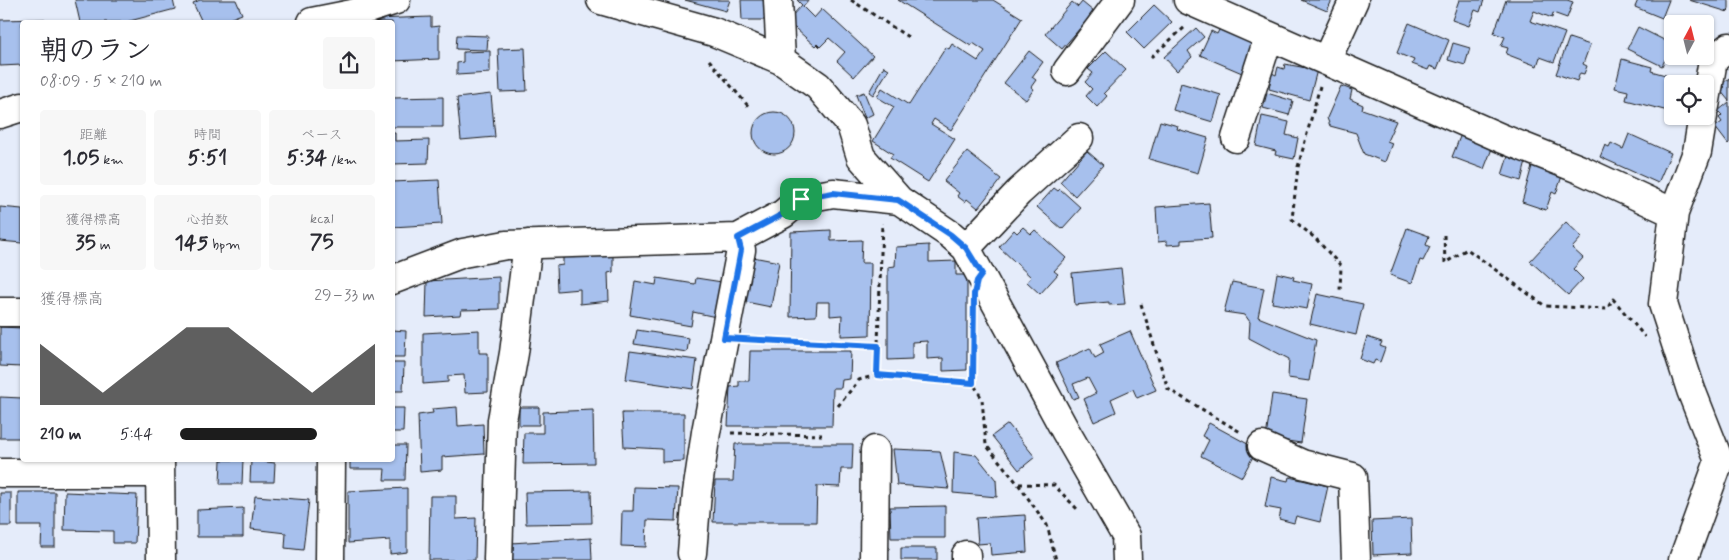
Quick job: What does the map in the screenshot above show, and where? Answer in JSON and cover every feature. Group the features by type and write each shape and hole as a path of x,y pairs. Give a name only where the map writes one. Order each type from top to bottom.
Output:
{"street":[{"path":"332,20 352,18 396,0"},
{"path":"601,0 714,32 781,60 818,86 851,125 861,157 891,199 951,235 966,248 1066,432 1126,536 1127,560"},
{"path":"778,0 781,60"},
{"path":"1067,71 1120,0"},
{"path":"1326,61 1354,0"},
{"path":"1197,4 1579,169 1674,213"},
{"path":"1236,138 1269,36"},
{"path":"1711,75 1714,60 1729,47"},
{"path":"0,114 20,109"},
{"path":"1702,125 1697,152 1674,213 1663,304 1691,390 1719,461"},
{"path":"966,248 1019,192 1079,138"},
{"path":"395,279 463,254 506,245 738,238 783,214 801,199 833,193 891,199"},
{"path":"692,553 697,493 706,432 741,250 738,238"},
{"path":"498,560 502,420 514,353 528,244"},
{"path":"0,312 20,312"},
{"path":"1683,560 1729,430"},
{"path":"1262,446 1302,464 1353,477 1356,560"},
{"path":"874,560 875,450"},
{"path":"330,560 331,462"},
{"path":"0,473 160,466 161,560"}],"path":[{"path":"851,0 908,36"},
{"path":"1151,56 1197,4"},
{"path":"707,57 749,107"},
{"path":"1326,61 1298,167 1292,219 1316,239 1341,266 1340,290"},
{"path":"877,375 891,199"},
{"path":"1444,236 1445,263 1467,249 1545,306 1608,309 1613,299 1651,344"},
{"path":"1142,304 1168,389 1262,446"},
{"path":"974,314 973,383 982,399 986,445 1018,484 1047,525 1056,560"},
{"path":"724,338 878,346"},
{"path":"838,406 859,380 877,375 973,383"},
{"path":"706,432 822,435"},
{"path":"1018,484 1054,485 1079,511"}],"building":[{"path":"75,0 173,0 175,9 134,20 80,20"},
{"path":"200,0 236,0 242,14 226,20 201,20 193,3"},
{"path":"685,0 730,0 726,11"},
{"path":"741,0 765,0 765,20 742,20"},
{"path":"797,0 809,0 803,7 814,18 822,9 873,56 854,77 837,61 845,52 829,38 820,47 817,44 815,46 787,21 802,5"},
{"path":"898,0 993,0 1022,18 951,130 934,119 931,124 955,139 928,182 890,158 893,154 873,141 894,107 877,97 882,88 909,105 946,47 949,49 952,44 978,61 985,51 973,43 971,46"},
{"path":"1301,0 1332,0 1327,11"},
{"path":"1459,0 1484,0 1480,12 1475,10 1469,26 1452,20"},
{"path":"1506,0 1567,0 1573,2 1567,18 1553,13 1552,18 1534,11 1530,21 1565,33 1554,62 1540,57 1537,66 1506,54 1508,48 1501,46 1505,37 1494,33"},
{"path":"1638,0 1669,0 1662,18 1635,7"},
{"path":"1689,0 1729,0 1729,9 1728,12"},
{"path":"1072,2 1078,7 1082,2 1094,12 1062,49 1045,34"},
{"path":"1154,5 1172,22 1144,49 1127,32"},
{"path":"431,17 431,27 439,26 439,59 395,61 395,20 373,19"},
{"path":"45,19 20,20 20,65 0,66 0,20"},
{"path":"1409,23 1449,40 1437,69 1430,66 1428,70 1412,64 1414,60 1397,53"},
{"path":"1638,27 1664,40 1664,62 1662,66 1627,49"},
{"path":"1196,28 1204,37 1188,51 1192,57 1177,71 1164,57"},
{"path":"1220,28 1255,44 1242,73 1200,55 1211,31 1217,34"},
{"path":"457,35 488,36 487,50 456,49"},
{"path":"1569,38 1590,45 1583,64 1587,66 1584,74 1580,73 1577,81 1556,74"},
{"path":"1453,43 1470,48 1465,65 1448,60"},
{"path":"525,48 527,91 500,92 498,49"},
{"path":"490,51 490,73 457,75 457,63 463,62 463,52"},
{"path":"1029,51 1043,62 1032,77 1036,80 1031,87 1034,89 1026,100 1004,83"},
{"path":"1106,51 1126,70 1104,93 1107,96 1097,107 1086,96 1092,89 1085,82 1093,73 1088,69"},
{"path":"1622,59 1652,67 1651,71 1665,75 1664,110 1626,100 1628,91 1615,88"},
{"path":"1285,64 1317,70 1309,100 1269,89 1272,73 1276,75 1278,67 1284,69"},
{"path":"884,66 889,69 873,95 869,92"},
{"path":"1729,78 1729,101 1720,90 1725,87 1722,84"},
{"path":"1181,83 1221,95 1213,122 1173,110"},
{"path":"1341,86 1352,90 1350,99 1363,105 1362,109 1396,121 1387,141 1392,143 1385,162 1364,154 1356,133 1330,126 1327,118"},
{"path":"864,92 873,114 865,118 856,95"},
{"path":"1267,93 1293,101 1289,115 1263,108"},
{"path":"491,94 495,137 461,140 457,98"},
{"path":"443,97 443,127 395,127 395,98"},
{"path":"1729,102 1728,144 1715,127 1722,122 1719,118 1722,115 1718,111"},
{"path":"774,112 789,118 795,133 789,148 774,154 759,148 753,133 759,118"},
{"path":"1262,116 1289,122 1286,135 1298,138 1294,159 1275,155 1276,151 1256,146"},
{"path":"1160,121 1178,126 1177,129 1208,138 1198,173 1149,159"},
{"path":"1463,129 1495,141 1484,169 1452,157"},
{"path":"1629,134 1671,153 1658,183 1600,157 1605,145 1609,147 1611,143 1623,149"},
{"path":"429,140 428,163 395,164 395,141"},
{"path":"1087,151 1103,165 1075,196 1060,182"},
{"path":"967,152 1001,179 978,208 967,199 965,202 957,196 959,193 944,181"},
{"path":"1509,153 1527,158 1521,181 1502,175"},
{"path":"1532,166 1562,176 1556,194 1552,192 1546,210 1522,202"},
{"path":"439,180 442,224 395,227 395,182"},
{"path":"1054,188 1058,191 1060,189 1081,208 1062,229 1037,207"},
{"path":"1209,203 1212,238 1181,240 1181,244 1167,245 1167,241 1158,242 1156,207"},
{"path":"0,207 20,209 20,243 0,241"},
{"path":"1566,222 1582,237 1572,248 1583,258 1573,269 1583,279 1568,295 1530,261"},
{"path":"1023,227 1031,234 1035,230 1066,258 1054,271 1058,274 1040,294 1027,282 1031,277 999,247 1014,230 1017,233"},
{"path":"1407,228 1429,236 1426,245 1430,247 1423,261 1420,260 1412,283 1390,275"},
{"path":"831,230 831,241 862,240 861,263 871,263 870,335 841,336 842,315 830,316 830,302 817,302 816,316 790,317 791,232"},
{"path":"929,245 929,262 956,261 956,275 967,275 967,370 943,371 943,358 927,359 927,341 912,342 912,359 888,360 888,267 895,266 896,247"},
{"path":"613,253 613,272 608,273 609,301 580,304 580,289 557,291 556,266 563,265 563,257"},
{"path":"753,257 779,262 771,307 746,302"},
{"path":"1121,268 1125,304 1109,305 1109,302 1075,305 1072,273"},
{"path":"1277,273 1294,277 1293,280 1312,284 1307,309 1272,303"},
{"path":"499,277 499,309 461,310 460,315 426,317 427,281"},
{"path":"657,278 695,284 696,278 722,282 716,317 693,312 691,326 630,315 635,281 656,285"},
{"path":"1232,282 1264,288 1258,317 1316,340 1309,381 1288,378 1289,359 1249,338 1250,322 1245,315 1224,312"},
{"path":"1317,294 1363,304 1356,335 1310,324"},
{"path":"0,327 20,328 20,367 0,366"},
{"path":"395,330 406,331 405,357 395,357"},
{"path":"479,330 479,353 488,353 488,392 465,393 464,375 448,376 448,382 423,384 423,333"},
{"path":"637,330 689,338 687,352 634,344"},
{"path":"1130,331 1156,390 1137,398 1133,389 1111,399 1116,412 1094,422 1084,399 1096,393 1088,378 1073,384 1079,397 1073,399 1056,363 1090,348 1095,358 1104,353 1100,344"},
{"path":"1367,337 1382,342 1380,346 1385,348 1380,362 1375,360 1373,364 1360,359"},
{"path":"630,351 697,360 693,389 626,379"},
{"path":"750,351 851,351 850,379 842,380 841,388 833,388 832,426 728,426 730,387 739,386 739,381 749,381"},
{"path":"395,363 404,363 403,391 395,391"},
{"path":"1272,394 1307,399 1301,443 1266,438"},
{"path":"0,397 20,398 20,438 0,438"},
{"path":"457,407 458,426 483,424 484,454 442,457 442,470 420,472 418,415 433,413 432,409"},
{"path":"519,407 539,407 539,425 519,425"},
{"path":"395,408 404,408 403,432 395,432"},
{"path":"593,410 594,463 523,464 524,433 543,433 543,412"},
{"path":"622,413 684,413 684,461 662,462 662,449 624,447"},
{"path":"1209,423 1257,449 1242,477 1201,456 1209,440 1202,436"},
{"path":"1008,424 1035,457 1019,470 992,436"},
{"path":"735,444 853,444 852,469 841,469 840,487 817,486 816,522 713,522 715,481 733,481"},
{"path":"395,445 406,445 405,480 384,480 385,469 350,469 350,462 395,462"},
{"path":"893,449 940,451 949,489 897,485"},
{"path":"954,452 976,455 996,480 997,497 953,493"},
{"path":"221,462 243,462 242,484 220,484"},
{"path":"251,462 275,463 274,482 250,482"},
{"path":"1271,477 1288,481 1289,477 1328,486 1320,522 1296,516 1294,523 1279,519 1281,510 1265,507"},
{"path":"634,487 678,488 676,521 647,520 646,547 621,546 622,511 633,511"},
{"path":"407,488 407,552 390,554 390,540 348,543 348,491"},
{"path":"591,491 592,523 526,524 525,492"},
{"path":"18,492 55,492 55,547 41,547 42,526 18,526"},
{"path":"65,492 137,495 135,543 113,543 113,531 64,530"},
{"path":"0,493 11,493 11,526 0,526"},
{"path":"255,496 309,500 303,550 285,548 286,533 251,529"},
{"path":"430,496 456,496 456,519 476,518 475,560 429,560"},
{"path":"945,506 945,538 891,538 890,507"},
{"path":"243,508 243,537 197,537 197,510"},
{"path":"1025,515 1027,552 991,555 990,543 978,544 976,518"},
{"path":"1411,519 1412,553 1373,555 1372,521"},
{"path":"591,538 592,560 512,560 511,543"},
{"path":"901,548 937,548 937,560 901,560"}],"route":[{"path":"833,193 898,200 951,235 966,248 982,274 977,281 974,294 973,383 877,375 878,346 724,338 741,250 738,238 783,214 801,199 833,193"}]}
